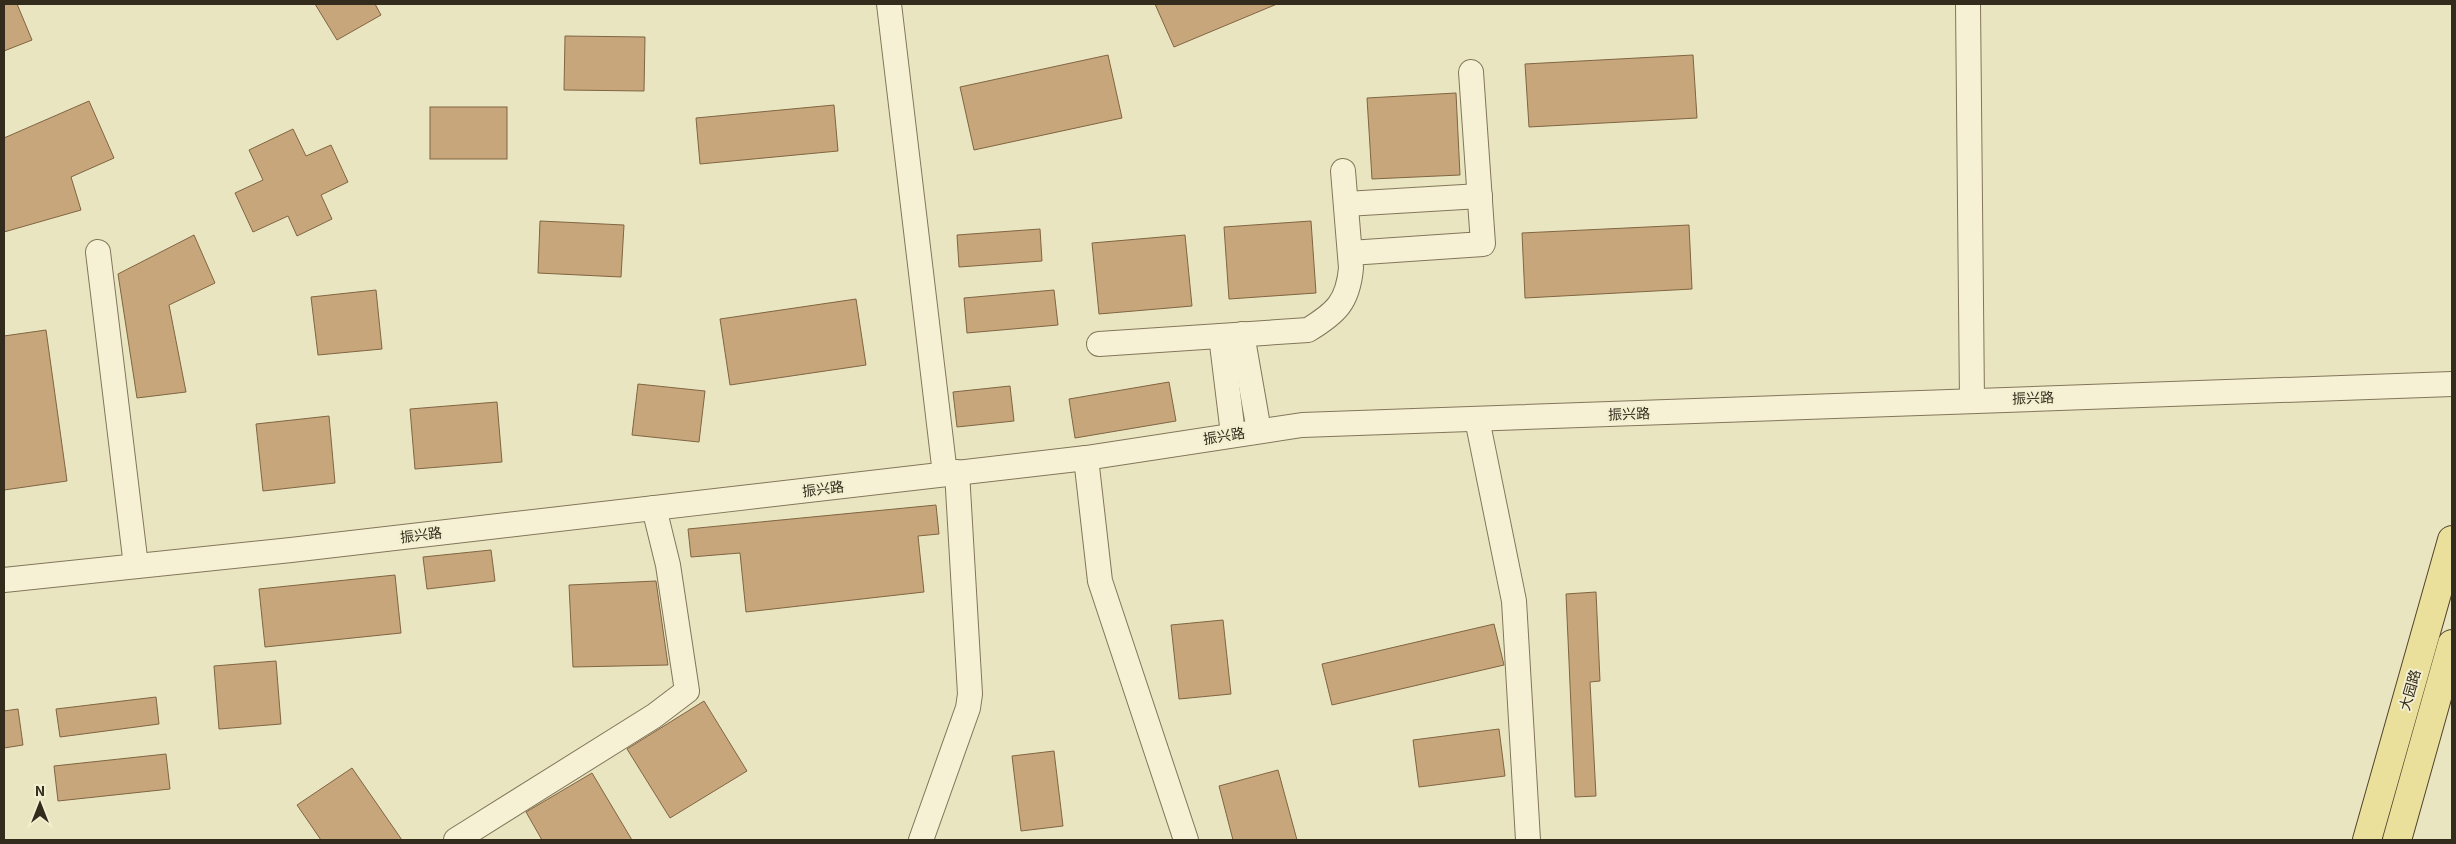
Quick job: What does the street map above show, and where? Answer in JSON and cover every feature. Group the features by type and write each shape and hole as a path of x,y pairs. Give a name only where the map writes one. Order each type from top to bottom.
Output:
{"main road":[{"name":"大园路","path":"2367,840 2452,540"},
{"name":"大园路","path":"2397,840 2452,644"}],"street":[{"path":"889,4 951,473 970,694 968,708 921,840"},
{"path":"1968,4 1972,401"},
{"path":"1350,253 1483,244 1471,72"},
{"path":"1099,344 1308,330 1328,317 1343,302 1350,282 1350,253 1343,171"},
{"path":"1346,204 1480,196"},
{"path":"98,252 136,566"},
{"path":"1232,335 1259,431"},
{"path":"1232,335 1233,434"},
{"name":"振兴路","path":"4,580 1086,458 1233,434 1302,425 2452,384"},
{"path":"1477,419 1514,601 1528,840"},
{"path":"1086,458 1100,581 1186,840"},
{"path":"456,840 654,716 688,691 668,565 654,508"}],"building":[{"path":"4,4 17,4 32,40 4,51"},
{"path":"315,4 375,4 381,15 337,40"},
{"path":"1155,4 1277,4 1174,47"},
{"path":"565,36 645,37 644,91 564,90"},
{"path":"1108,55 1122,118 974,150 960,87"},
{"path":"1693,55 1697,118 1529,127 1525,64"},
{"path":"1456,93 1460,175 1372,179 1367,98"},
{"path":"89,101 114,158 71,177 81,210 4,232 4,138"},
{"path":"834,105 838,151 700,164 696,118"},
{"path":"430,107 507,107 507,159 430,159"},
{"path":"293,129 306,156 331,145 348,182 321,195 332,219 297,236 288,216 253,232 235,193 263,180 249,150"},
{"path":"540,221 624,225 621,277 538,273"},
{"path":"1311,221 1316,293 1229,299 1224,227"},
{"path":"1689,225 1692,289 1525,298 1522,233"},
{"path":"1040,229 1042,261 959,267 957,235"},
{"path":"194,235 215,283 169,305 186,392 137,398 118,274"},
{"path":"1185,235 1192,306 1099,314 1092,243"},
{"path":"376,290 382,349 318,355 311,297"},
{"path":"1054,290 1058,325 967,333 964,298"},
{"path":"856,299 866,365 730,385 720,319"},
{"path":"46,330 67,481 4,490 4,336"},
{"path":"1169,382 1176,421 1075,438 1069,399"},
{"path":"638,384 705,391 699,442 632,435"},
{"path":"1010,386 1014,421 957,427 953,392"},
{"path":"497,402 502,462 415,469 410,409"},
{"path":"329,416 335,483 263,491 256,424"},
{"path":"936,505 939,534 918,536 924,592 746,612 740,553 691,557 688,529"},
{"path":"491,550 495,581 427,589 423,557"},
{"path":"395,575 401,633 265,647 259,589"},
{"path":"656,581 668,665 573,667 569,585"},
{"path":"1596,592 1600,681 1590,682 1596,796 1575,797 1566,594"},
{"path":"1223,620 1231,694 1179,699 1171,625"},
{"path":"1494,624 1504,665 1332,705 1322,664"},
{"path":"276,661 281,724 219,729 214,666"},
{"path":"156,697 159,724 60,737 56,709"},
{"path":"704,701 747,771 670,818 627,749"},
{"path":"18,709 23,745 4,748 4,711"},
{"path":"1499,729 1505,776 1419,787 1413,740"},
{"path":"1054,751 1063,826 1021,831 1012,756"},
{"path":"166,754 170,789 58,801 54,766"},
{"path":"352,768 402,840 321,840 297,805"},
{"path":"1278,770 1297,840 1233,840 1219,786"},
{"path":"592,773 632,840 542,840 526,812"}]}
